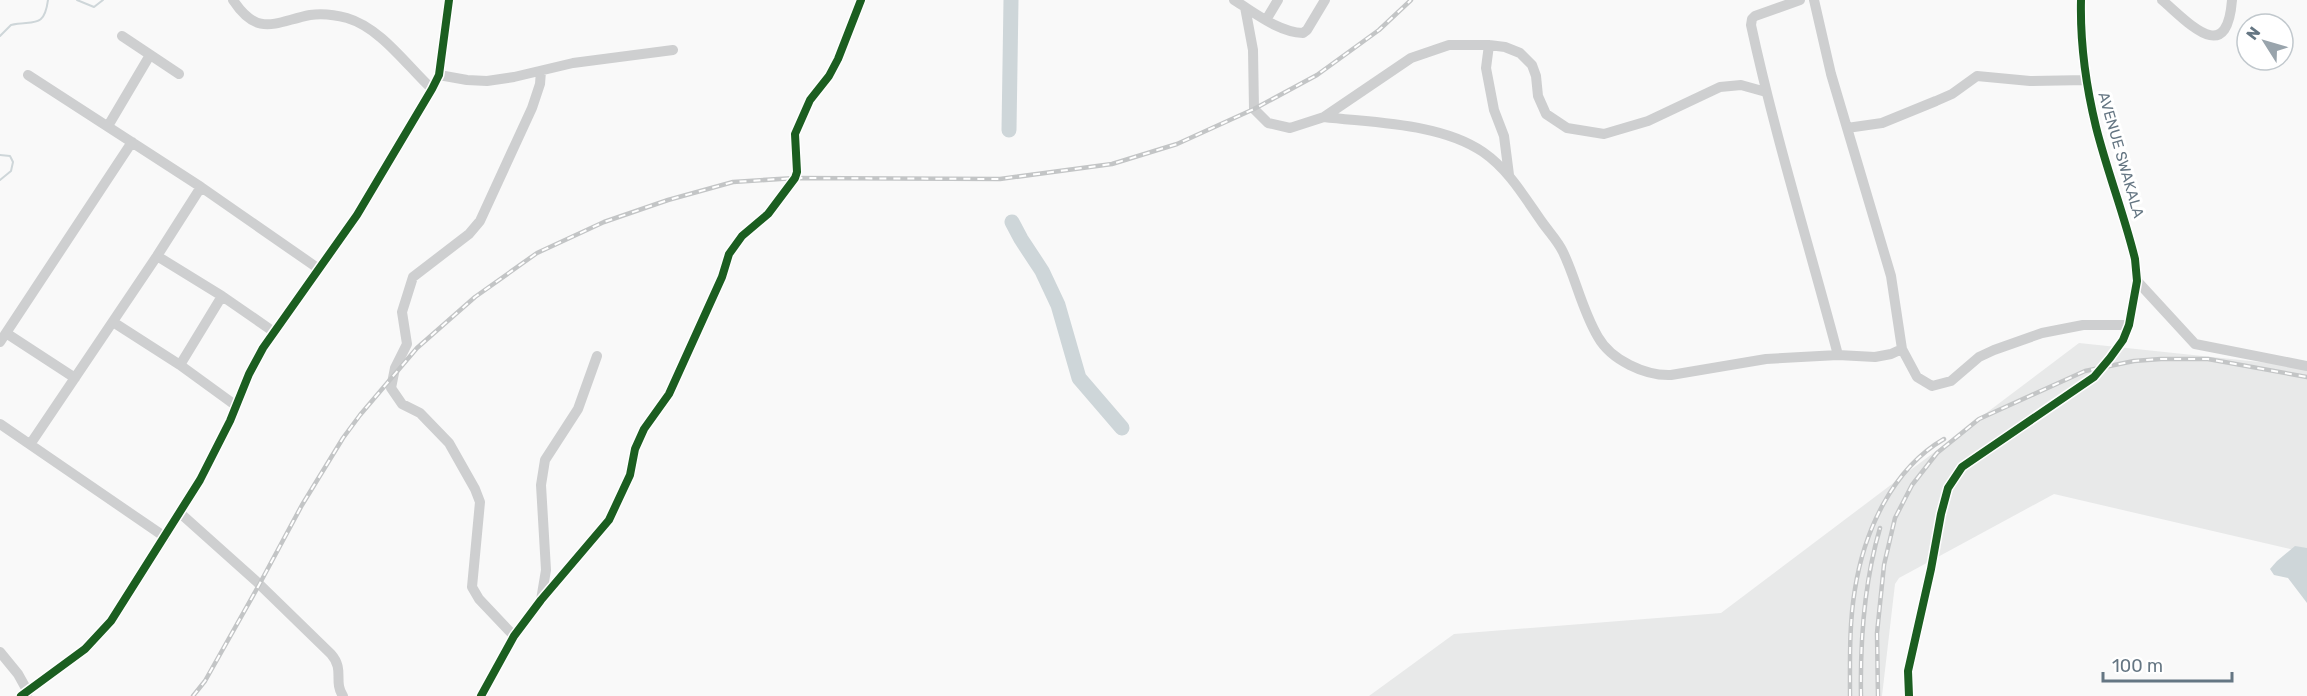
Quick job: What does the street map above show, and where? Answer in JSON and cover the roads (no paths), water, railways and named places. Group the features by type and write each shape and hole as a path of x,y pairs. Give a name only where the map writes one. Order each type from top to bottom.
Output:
{"street":[{"path":"233,0 244,15 263,24 279,25 313,15 329,15 349,19 365,26 385,42 432,89"},
{"path":"0,652 18,674 25,694 85,650 111,621 180,513 219,444 249,374 274,333 357,215 432,89 439,75 449,0"},
{"path":"481,696 514,636 541,600 609,520 630,475 635,449 644,429 673,386 734,245 768,214 790,186 797,172 795,134 810,100 829,76 838,59 861,0"},
{"path":"1234,0 1266,20 1296,33 1303,33 1325,0"},
{"path":"1266,20 1278,0"},
{"path":"1800,0 1752,19 1751,26 1766,92 1838,355"},
{"path":"1814,0 1831,74 1891,276 1902,349 1917,377 1932,386 1951,381 1979,357 2042,333 2083,325 2129,325"},
{"name":"AVENUE SWAKALA","path":"1909,696 1908,671 1948,488 1962,467 2094,377 2123,340 2129,325 2137,281 2135,259 2128,228 2096,127 2080,23 2081,0"},
{"path":"2162,0 2199,31 2210,36 2220,34 2225,29 2230,19 2232,0"},
{"path":"1245,7 1253,50 1254,108 1268,123 1290,128 1324,117 1411,58 1449,45 1489,45 1504,47 1520,53 1532,64 1538,96 1546,114 1568,128 1605,134 1648,121 1720,87 1741,85 1766,92"},
{"path":"122,36 179,74"},
{"path":"1489,45 1486,68 1494,110 1504,136 1509,175"},
{"path":"439,75 487,81 573,63 673,50"},
{"path":"108,126 150,55"},
{"path":"514,636 479,599 472,587 480,502 476,489 449,443 420,413 402,404 391,388 391,382 395,368 408,344 402,312 413,277 469,234 480,221 532,108 540,84 541,71"},
{"path":"28,75 201,187 320,269"},
{"path":"1847,128 1882,123 1952,94 1977,76 2030,81 2087,80"},
{"path":"1324,117 1418,128 1454,139 1483,152 1509,175 1562,250 1598,338 1615,355 1643,372 1671,375 1766,359 1838,355 1875,357 1902,349"},
{"path":"75,378 3,338 132,142"},
{"path":"31,443 201,187"},
{"path":"157,256 222,296 274,333"},
{"path":"2137,281 2194,344 2307,366"},
{"path":"180,365 222,296"},
{"path":"113,322 180,365 235,405"},
{"path":"541,600 546,570 541,485 545,460 578,410 597,356"},
{"path":"0,424 31,443 165,537"},
{"path":"180,513 331,654 338,662 339,690 344,696"}],"waterway":[{"path":"0,36 11,25 37,22 44,15 48,0"},
{"path":"77,0 94,7 103,0"},
{"path":"1009,130 1011,0"},
{"path":"0,155 10,156 13,162 11,171 0,180"},
{"path":"1012,222 1042,271 1058,305 1079,378 1122,428"}],"railway":[{"path":"193,696 205,681 302,505 343,438 360,415 417,348 475,297 537,253 604,222 668,200 733,182 795,178 1000,179 1112,164 1177,144 1254,109 1317,75 1379,30 1411,0"},
{"path":"1878,696 1877,633 1884,565 1895,518 1912,485 1937,453 1979,419 2085,371 2134,361 2208,359 2307,377"},
{"path":"1850,696 1850,642 1855,589 1859,567 1873,524 1883,504 1909,467 1944,439"},
{"path":"1861,696 1864,611 1870,569 1880,528"}]}
